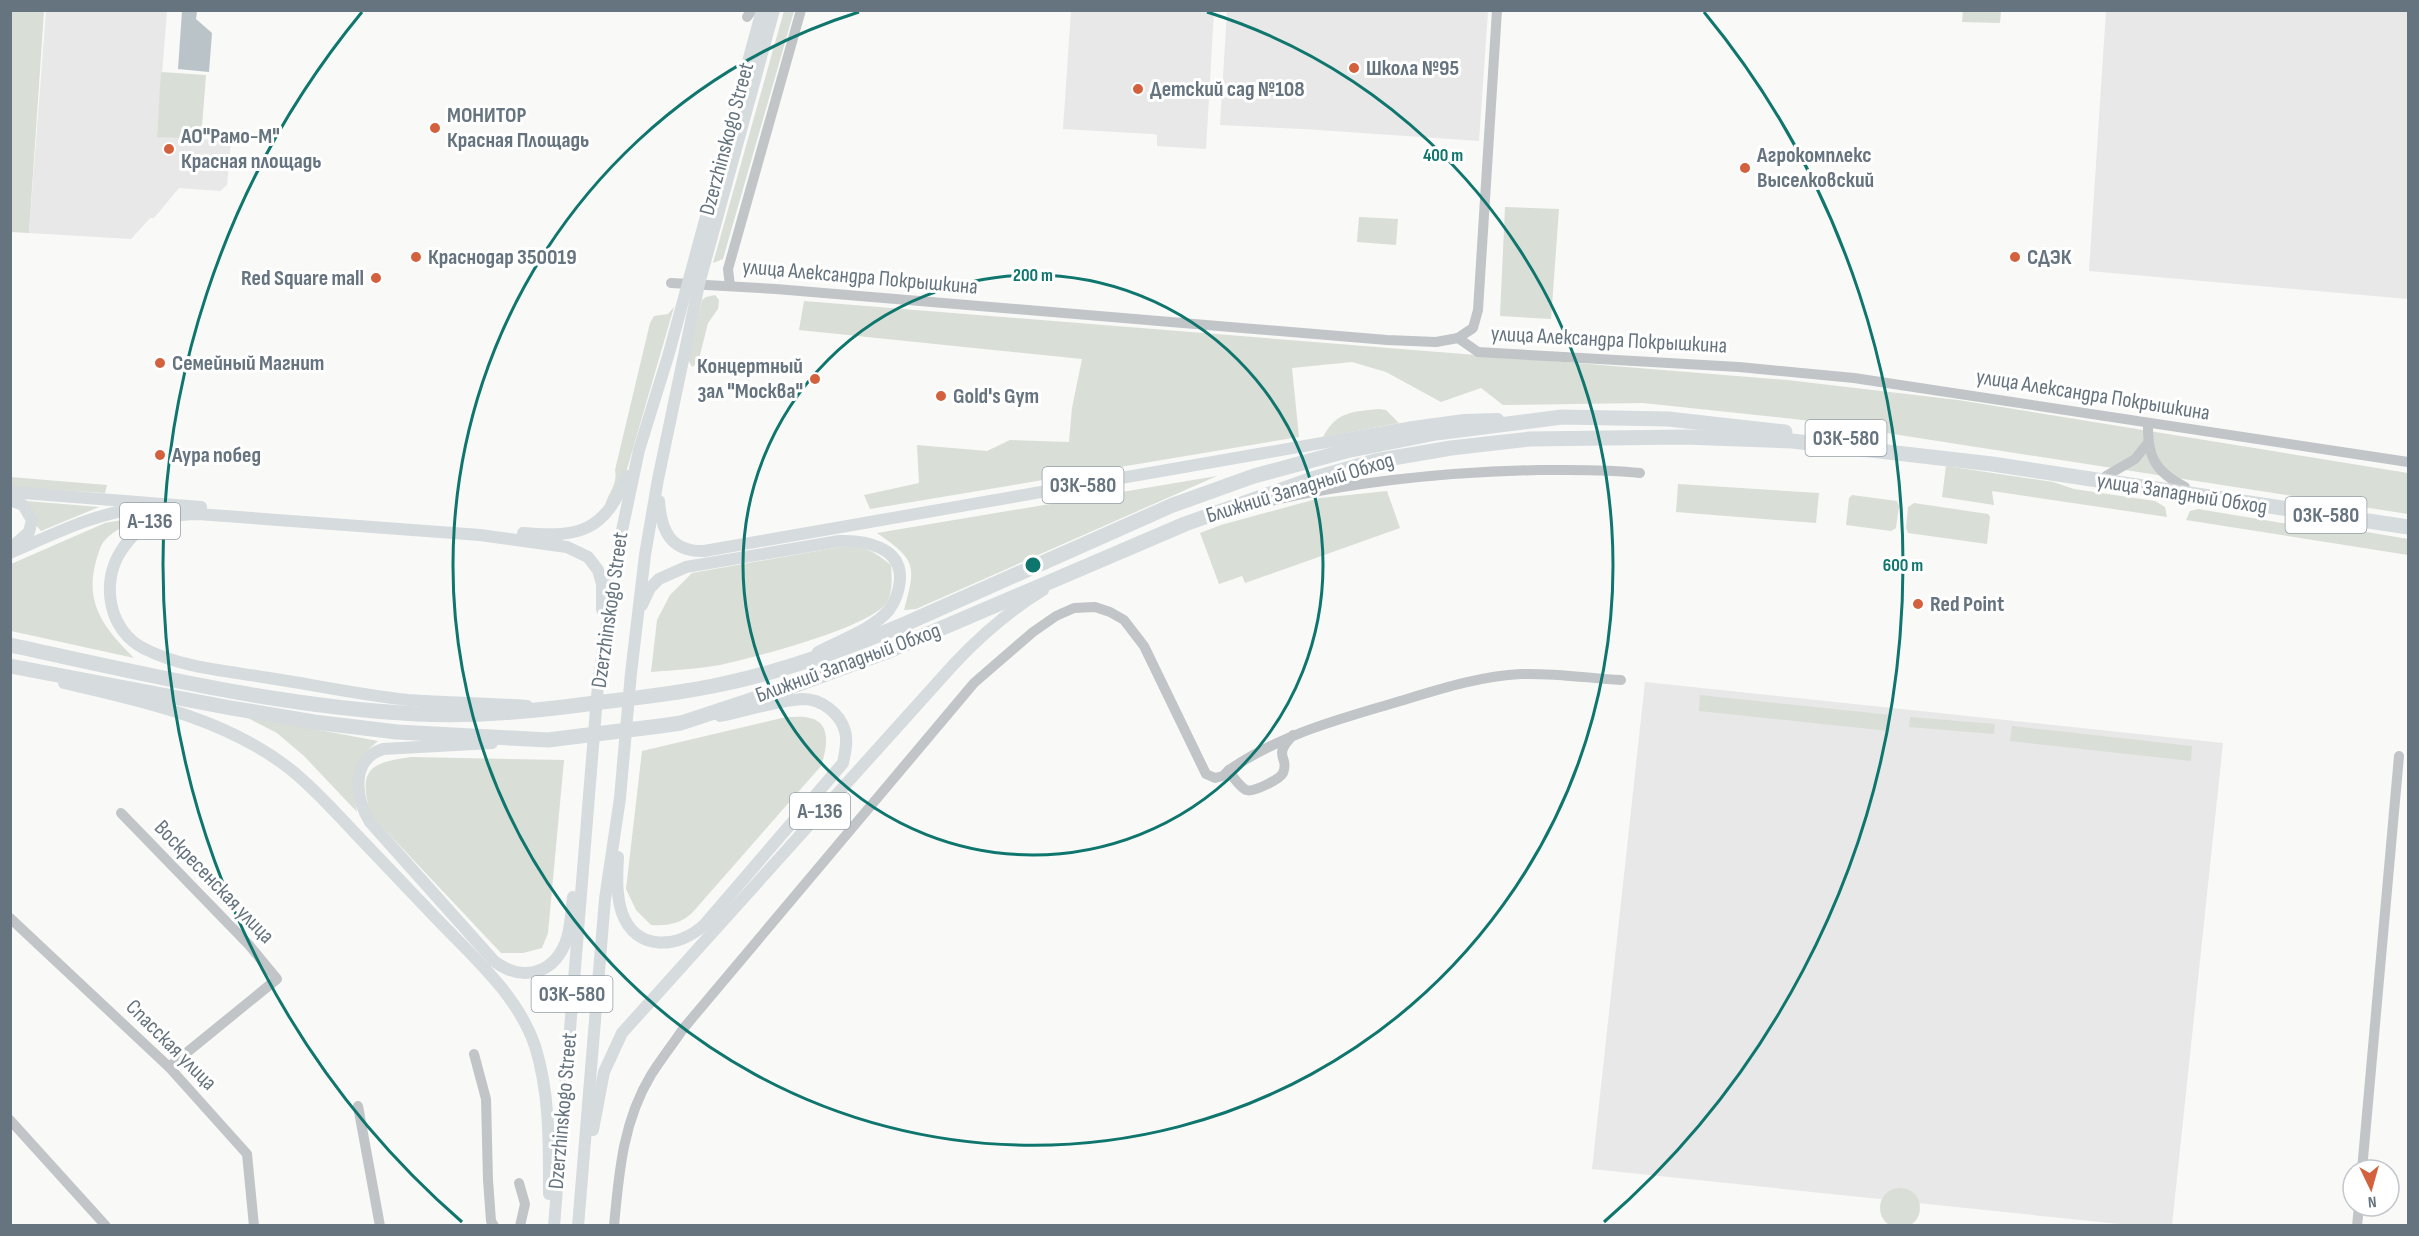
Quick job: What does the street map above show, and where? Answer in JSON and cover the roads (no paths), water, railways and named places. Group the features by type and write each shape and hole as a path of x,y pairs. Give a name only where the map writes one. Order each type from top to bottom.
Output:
{"highway":[{"name":"улица Западный Обход","path":"1562,417 1668,419 1870,441 2409,520"},
{"name":"03К-580","path":"1063,554 1173,505 1300,462 1436,433 1562,417"},
{"name":"Ближний Западный Обход","path":"10,667 314,722 396,732 567,739 681,723 886,652 1213,513 1312,479 1375,461 1450,448 1530,439 1684,437 1792,441 1992,464"},
{"name":"улица Западный Обход","path":"1992,464 2409,527"},
{"name":"А-136","path":"10,645 178,681 330,707 418,714 518,713 714,686 788,667 862,642 1063,554"}],"main road":[{"name":"Dzerzhinskogo Street","path":"578,1226 605,899 620,798 645,555 693,284 762,10"},
{"name":"Dzerzhinskogo Street","path":"552,1226 598,685 616,554 639,450 693,284 774,10"},
{"name":"03К-580","path":"658,479 660,515 666,534 685,549 704,551 1413,427 1464,420 1562,417"},
{"name":"А-136","path":"10,492 559,535 586,528 602,518 622,489 639,450"},
{"name":"А-136","path":"10,500 23,505 32,520 29,532 10,550"},
{"name":"А-136","path":"10,550 85,520 117,511 152,506 191,506"},
{"name":"А-136","path":"564,707 406,700 186,663 144,649 132,641 120,628 110,600 111,571 118,554 131,536 147,522 174,514 480,535 567,547 588,557 598,570 602,584 598,685"},
{"name":"А-136","path":"637,623 644,599 654,584 671,572 686,567 839,541 864,541 889,552 895,560 900,575 897,594 889,609 865,627 788,667"},
{"name":"А-136","path":"580,1199 601,1084 609,1058 622,1033 924,695 989,628 1074,571"},
{"path":"10,667 57,682 172,709 201,720 273,757 322,798 485,970 516,1008 526,1025 541,1069 545,1097 549,1137 552,1226"},
{"name":"А-136","path":"620,798 617,888 624,916 631,928 645,940 660,943 675,942 697,932 705,924 837,771 843,763 846,750 845,730 838,717 828,707 817,701 803,699 681,723"},
{"path":"548,740 383,749 376,752 366,762 358,780 359,800 370,822 494,961 511,971 526,974 541,969 558,956 566,943 591,762"}],"street":[{"name":"Dzerzhinskogo Street","path":"730,286 728,269 801,10"},
{"path":"1458,338 1473,328 1478,310 1497,10"},
{"name":"улица Александра Покрышкина","path":"671,283 1387,340 1436,342 1458,338 1478,352 1738,367 1854,378 2409,462"},
{"path":"2148,423 2147,444 2154,463 2170,480 2185,487"},
{"path":"2106,476 2135,459 2147,444"},
{"path":"1213,513 1377,481 1444,474 1608,470 1640,473"},
{"path":"615,1226 623,1142 638,1100 651,1075 683,1029 974,683 1033,632 1056,616 1074,608 1095,608 1117,615 1132,629 1144,646 1206,774 1215,778 1223,776 1252,756 1293,735 1439,689 1496,676 1546,674 1621,680"},
{"path":"1229,770 1248,791 1254,791 1280,777 1284,769 1281,751 1283,745 1293,735"},
{"path":"2363,1158 2399,756"},
{"name":"Воскресенская улица","path":"121,813 249,945 277,979 169,1067"},
{"name":"Спасская улица","path":"10,918 169,1067 247,1154 254,1226"},
{"path":"474,1054 486,1099 488,1180 491,1221 494,1226"},
{"path":"358,1106 380,1226"},
{"path":"10,1120 106,1226"},
{"path":"519,1183 525,1204 520,1226"}],"place":[{"name":"Школа №95","path":"1354,68"},
{"name":"Детский сад №108","path":"1138,89"},
{"name":"МОНИТОР Красная Площадь","path":"435,128"},
{"name":"АО\"Рамо-М\" Красная площадь","path":"169,149"},
{"name":"Агрокомплекс Выселковский","path":"1745,168"},
{"name":"Краснодар 350019","path":"416,257"},
{"name":"СДЭК","path":"2015,257"},
{"name":"Red Square mall","path":"376,278"},
{"name":"Семейный Магнит","path":"160,363"},
{"name":"Концертный зал \"Москва\"","path":"815,379"},
{"name":"Gold's Gym","path":"941,396"},
{"name":"Аура побед","path":"160,455"},
{"name":"Red Point","path":"1918,604"}]}
